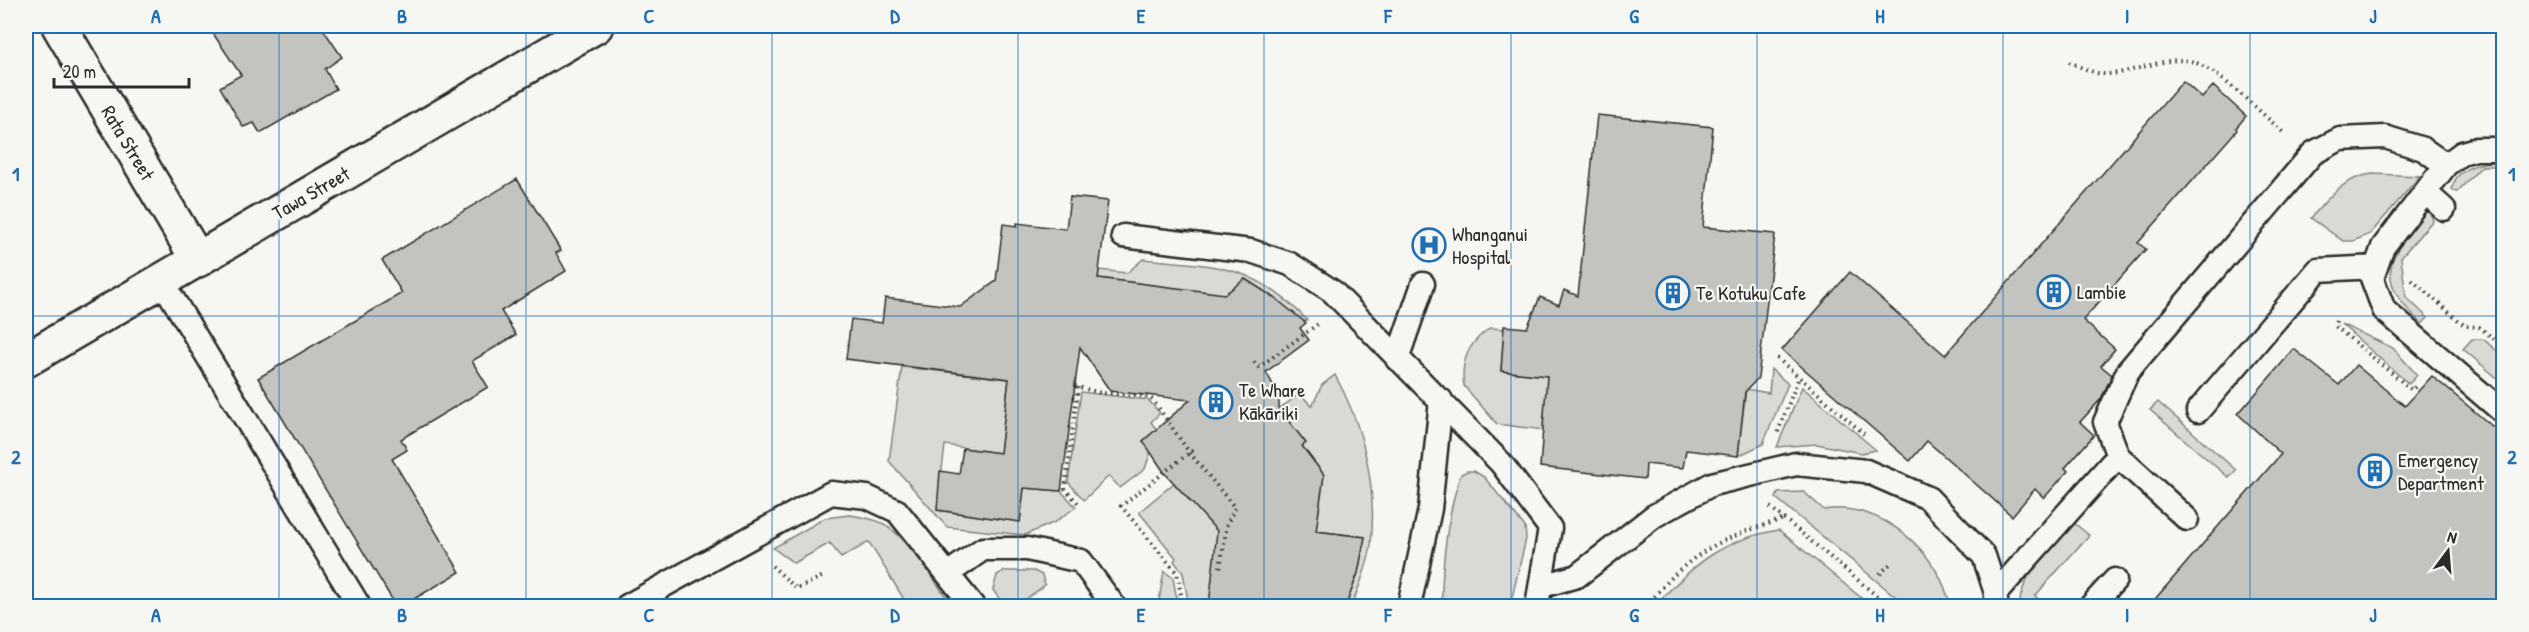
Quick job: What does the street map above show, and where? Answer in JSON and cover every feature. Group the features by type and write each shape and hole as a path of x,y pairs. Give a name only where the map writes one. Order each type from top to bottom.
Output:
{"street":[{"name":"Rata Street","path":"59,26 198,260"},
{"name":"Tawa Street","path":"26,360 596,26"}],"lane":[{"path":"2187,519 2118,456 2105,422 2128,371 2311,156 2340,140 2385,137 2423,148 2446,165"},
{"path":"2504,149 2476,149 2462,153 2446,165 2383,247 2372,278 2384,310 2504,413"},
{"path":"2425,192 2444,209"},
{"path":"1123,236 1251,251 1290,264 1332,291 1501,463 1550,528 1539,596"},
{"path":"2198,411 2318,270 2376,267"},
{"path":"162,281 358,606"},
{"path":"1397,359 1423,284"},
{"path":"1408,606 1430,509 1441,400"},
{"path":"1996,600 2118,456"},
{"path":"1539,596 1577,576 1654,516 1718,482 1796,464 1866,471 1928,498 1984,556 1996,600"},
{"path":"627,606 831,493 867,497 897,511 949,573 973,606"},
{"path":"949,573 983,549 1027,549 1081,561 1114,606"},
{"path":"2091,606 2115,580"}],"path":[{"path":"2069,62 2100,74 2172,61 2191,62 2208,68 2311,156"},
{"path":"2410,286 2409,278 2465,326 2480,327 2504,347"},
{"path":"2336,321 2336,326 2412,390 2415,386"},
{"path":"1254,362 1259,367 1308,331"},
{"path":"1777,358 1884,451 1899,485"},
{"path":"1776,438 1798,377"},
{"path":"1078,503 1065,489 1077,386 1101,393 1145,396 1153,400 1235,508 1227,524 1220,568"},
{"path":"1183,606 1177,573 1121,506 1191,451"},
{"path":"1766,504 1889,606"},
{"path":"1647,606 1688,561 1715,543 1784,519"},
{"path":"746,540 797,589 825,575"},
{"path":"1880,574 1890,564"}],"shaded area":[{"path":"2503,163 2503,175 2494,166 2482,166 2457,192 2452,189 2461,173 2479,164"},
{"path":"2372,174 2420,176 2370,234 2353,241 2343,241 2311,218 2345,184"},
{"path":"2428,209 2433,220 2401,257 2406,297 2428,318 2422,324 2396,292 2391,279 2391,266 2404,240"},
{"path":"1143,259 1212,266 1250,277 1269,287 1307,320 1303,323 1275,298 1245,279 1220,298 1218,294 1098,278 1099,270 1127,273"},
{"path":"2341,324 2393,348 2417,375 2409,384"},
{"path":"1490,328 1504,329 1501,371 1548,376 1543,430 1497,424 1464,386 1463,368 1471,346"},
{"path":"2472,339 2483,339 2503,356 2503,383 2463,349"},
{"path":"902,367 1009,379 1000,453 945,445 937,510 1020,522 1024,488 1061,491 1076,507 1055,522 1025,535 947,527 889,461"},
{"path":"1771,369 1788,384 1763,444 1738,456 1746,389 1769,393"},
{"path":"1335,375 1354,415 1366,457 1372,500 1371,544 1366,568 1352,606 1314,606 1315,601 1346,605 1358,573 1365,537 1316,531 1324,475 1302,446 1306,443 1279,409 1300,394 1312,406 1322,385"},
{"path":"1802,387 1876,450 1861,453 1817,444 1777,447"},
{"path":"1081,392 1148,400 1160,413 1151,422 1157,430 1143,441 1151,451 1145,469 1120,488 1109,476 1084,500 1068,482"},
{"path":"2158,402 2236,470 2229,478 2150,410"},
{"path":"1474,471 1484,477 1525,527 1526,539 1510,606 1442,606 1444,557 1449,521 1461,474"},
{"path":"1174,483 1220,525 1210,606 1189,606 1183,573 1174,561 1176,558 1139,512"},
{"path":"1804,492 1824,510 1845,509 1866,513 1905,534 1934,567 1944,586 1950,606 1907,606 1776,498 1778,493"},
{"path":"849,515 874,520 892,529 911,549 953,606 908,606 869,542 841,558 830,543 794,563 773,548 825,518"},
{"path":"2074,523 2089,535 2035,596 2046,606 2019,606 2026,581 2032,570 2047,550"},
{"path":"1779,530 1871,606 1655,606 1682,578 1710,556 1741,540"},
{"path":"1004,571 1034,571 1042,575 1045,585 1022,602 1025,606 1004,606 993,590 997,575"},
{"path":"1164,571 1173,578 1178,606 1158,606"}],"building":[{"path":"208,26 321,26 342,57 325,69 336,89 260,133 254,123 243,127 220,87 241,75"},
{"name":"Lambie","path":"2183,81 2202,98 2213,86 2246,116 2236,128 2237,130 2138,243 2146,249 2083,320 2115,349 2101,366 2112,375 2101,399 2080,422 2094,435 2065,468 2068,471 2044,498 2035,489 2012,516 1927,441 1910,461 1782,350 1850,272 1945,355"},
{"name":"Te Kotuku Cafe","path":"1597,115 1713,127 1703,227 1775,234 1758,378 1745,392 1738,456 1686,450 1683,468 1646,464 1645,479 1540,467 1547,376 1501,371 1504,326 1527,328 1540,297 1559,305 1564,290 1578,296"},
{"path":"517,179 561,251 556,253 566,271 501,311 516,335 472,361 488,387 401,439 407,450 392,459 460,572 402,606 396,606 258,378 402,293 382,260"},
{"name":"Te Whare Kākāriki","path":"1070,197 1108,201 1098,278 1225,294 1245,279 1275,298 1306,323 1300,328 1309,340 1266,372 1279,396 1279,409 1306,443 1302,446 1324,475 1316,531 1365,537 1358,573 1346,605 1307,600 1306,606 1209,606 1217,531 1164,472 1143,441 1190,400 1110,391 1080,347 1061,491 1024,488 1020,522 937,510 940,471 959,474 963,448 1000,453 1009,379 846,359 851,319 882,323 885,298 960,307 996,281 1003,224 1017,226 1017,223 1066,229"},
{"name":"Emergency Department","path":"2294,349 2339,385 2356,365 2405,406 2432,376 2504,436 2504,606 2149,606 2281,454 2238,414"}],"place":[{"name":"Whanganui Hospital","path":"1429,245"},
{"name":"Lambie","path":"2054,292"},
{"name":"Te Kotuku Cafe","path":"1673,293"},
{"name":"Te Whare Kākāriki","path":"1216,402"},
{"name":"Emergency Department","path":"2375,471"}]}
